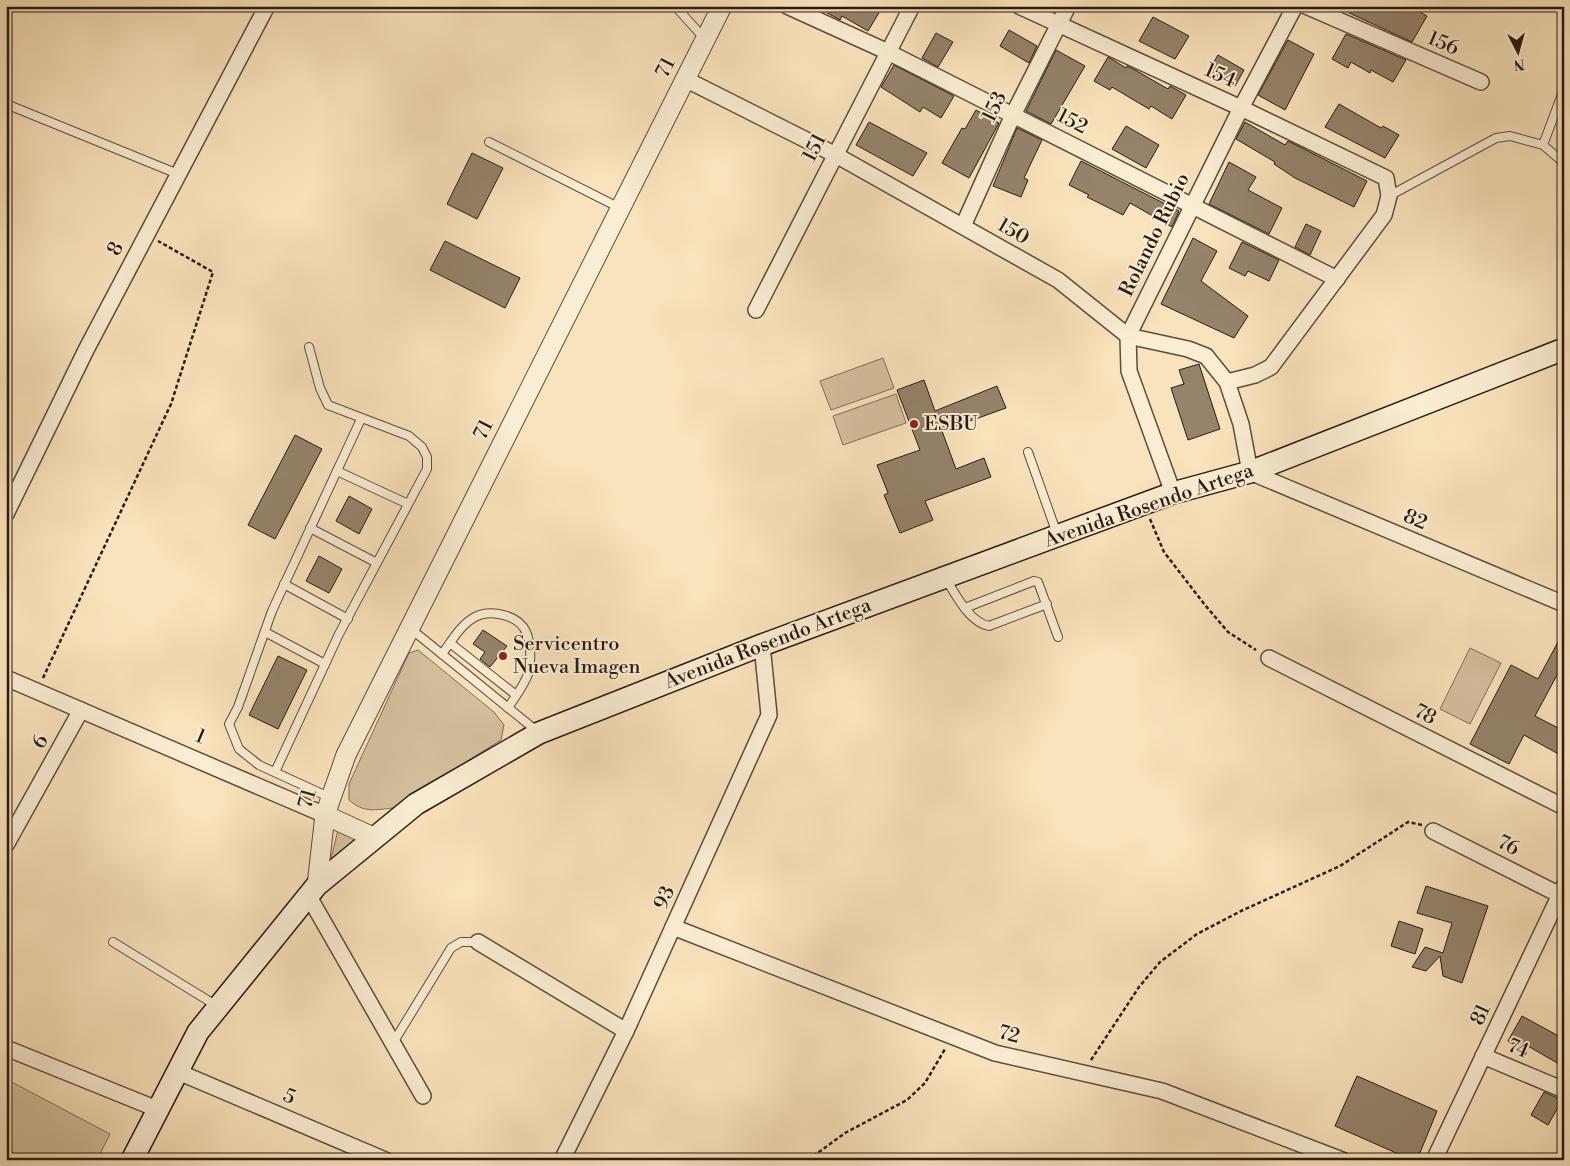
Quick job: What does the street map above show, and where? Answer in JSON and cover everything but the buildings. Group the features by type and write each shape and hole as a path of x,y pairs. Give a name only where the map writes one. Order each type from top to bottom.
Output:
{"main road":[{"name":"Avenida Rosendo Artega","path":"132,1160 176,1071 198,1032 312,890 416,804 539,733 762,645 1173,493 1250,472 1564,349"}],"street":[{"name":"8","path":"6,514 86,350 267,6"},
{"name":"71","path":"312,890 328,806 346,755 722,6"},
{"name":"152","path":"787,6 888,52 1337,279"},
{"name":"151","path":"756,310 834,154 912,6"},
{"name":"154","path":"1019,6 1241,108 1386,178 1389,196"},
{"name":"153","path":"963,226 1013,115 1068,6"},
{"name":"Rolando Rubio","path":"1173,493 1129,371 1128,336 1241,108 1296,6"},
{"name":"156","path":"1306,6 1481,82"},
{"name":"150","path":"685,80 834,154 1058,280 1128,336 1188,348 1206,356 1227,382 1240,424 1250,472"},
{"path":"1227,382 1255,375 1271,367 1384,215 1389,196"},
{"name":"82","path":"1250,472 1564,604"},
{"name":"93","path":"562,1160 626,1031 769,715 762,645"},
{"name":"78","path":"1269,658 1564,807"},
{"name":"1","path":"6,678 81,710 328,806 374,838"},
{"name":"6","path":"6,845 81,710"},
{"name":"76","path":"1433,831 1562,893"},
{"path":"312,890 423,1096"},
{"name":"81","path":"1434,1160 1562,893"},
{"name":"72","path":"673,927 995,1053 1162,1090 1342,1160"},
{"path":"478,942 626,1031"},
{"path":"6,1048 157,1109"},
{"name":"74","path":"1483,1056 1564,1090"},
{"name":"5","path":"176,1071 385,1160"}],"lane":[{"path":"675,6 705,39"},
{"path":"1543,145 1564,89"},
{"path":"6,104 178,174"},
{"path":"1389,196 1496,138 1510,136 1543,145 1564,163"},
{"path":"489,142 620,208"},
{"path":"275,772 325,664 427,468 427,457 422,447 409,436 361,420 328,405 320,388 309,346"},
{"path":"328,806 275,772 258,765 238,749 229,724 238,707 284,584 361,420"},
{"path":"1028,452 1058,536"},
{"path":"337,471 408,504"},
{"path":"310,528 377,562"},
{"path":"945,577 965,608 976,619 989,626 1047,604"},
{"path":"965,608 1034,581 1038,582 1058,637"},
{"path":"284,584 348,619"},
{"path":"442,654 463,625 477,616 497,614 514,619 526,632 530,649 529,672 508,708"},
{"path":"410,628 539,733"},
{"path":"265,632 325,664"},
{"path":"450,643 516,695"},
{"path":"113,942 217,1006"},
{"path":"393,1043 451,948 462,942 478,942"}],"path":[{"path":"37,691 171,404 213,272 146,234"},
{"path":"1144,504 1164,552 1205,605 1228,632 1269,658"},
{"path":"1082,1073 1139,987 1160,962 1197,934 1241,911 1340,866 1408,822 1417,822 1433,831"},
{"path":"808,1160 845,1133 898,1106 915,1093 934,1071 951,1036"}],"shaded area":[{"path":"883,358 894,388 831,410 820,381"},
{"path":"896,394 906,423 843,445 833,416"},
{"path":"1470,648 1501,663 1470,724 1440,709"},
{"path":"418,650 494,712 504,725 501,740 393,808 365,809 349,800 349,784 409,653"},
{"path":"338,830 357,839 330,863"},
{"path":"6,1079 110,1134 97,1160 6,1160"}],"place":[{"name":"ESBU","path":"914,424"},
{"name":"Servicentro Nueva Imagen","path":"503,656"}]}
